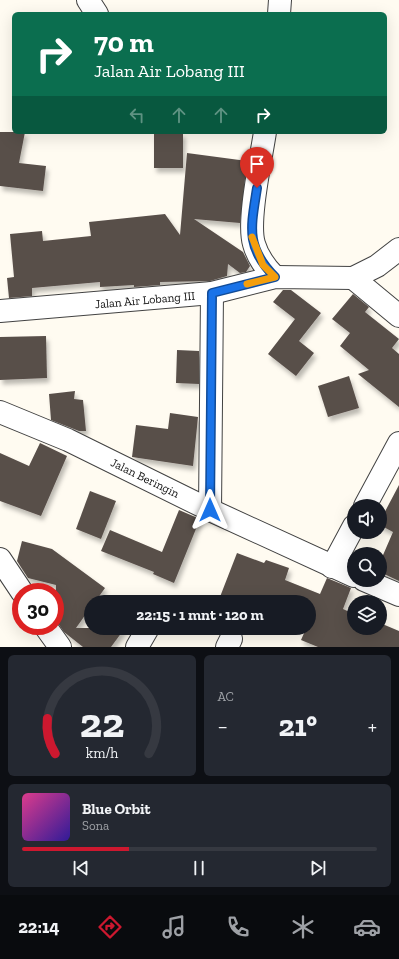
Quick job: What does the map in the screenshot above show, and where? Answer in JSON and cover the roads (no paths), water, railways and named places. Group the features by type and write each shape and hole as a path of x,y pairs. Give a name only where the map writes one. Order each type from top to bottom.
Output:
{"street":[{"path":"88,0 96,12"},
{"path":"278,12 280,0"},
{"path":"265,134 251,230 258,256 263,265 275,277"},
{"name":"Jalan Air Lobang III","path":"0,311 212,293 275,277 352,278 377,266 399,249"},
{"path":"352,278 399,316"},
{"path":"210,510 212,293"},
{"name":"Jalan Beringin","path":"0,412 68,440 210,510 347,573"},
{"path":"369,499 399,443"},
{"path":"332,567 347,539"},
{"path":"0,559 16,583"},
{"path":"380,587 399,595"},
{"path":"51,635 60,647"},
{"path":"137,647 144,635"}]}
